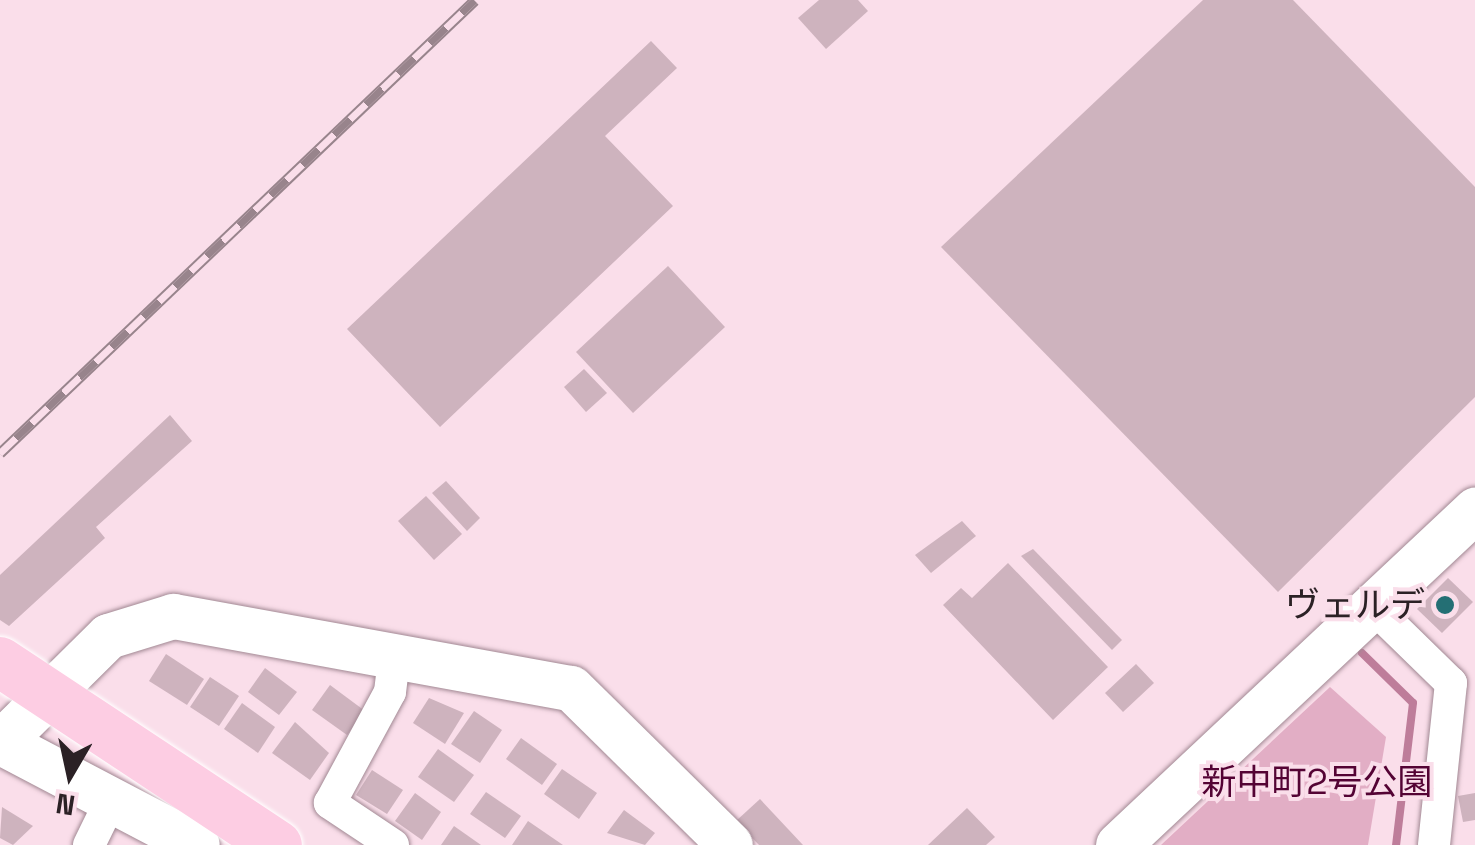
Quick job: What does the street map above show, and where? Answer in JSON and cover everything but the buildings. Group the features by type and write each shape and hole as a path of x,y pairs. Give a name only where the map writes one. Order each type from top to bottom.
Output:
{"main road":[{"path":"0,662 277,845"}],"street":[{"path":"1118,845 1475,510"},
{"path":"1373,607 1450,684 1460,757 1434,845"},
{"path":"197,845 1,743 108,636 145,617 395,653 571,688 730,845"},
{"path":"393,845 330,803 390,692 395,653"},
{"path":"89,845 112,798"}],"green space":[{"name":"新中町2号公園","path":"1330,687 1386,737 1368,845 1161,845"}],"waterway":[{"path":"1362,653 1413,703 1396,845"}],"railway":[{"path":"0,453 475,0"}],"place":[{"name":"ヴェルデ","path":"1445,605"}]}
